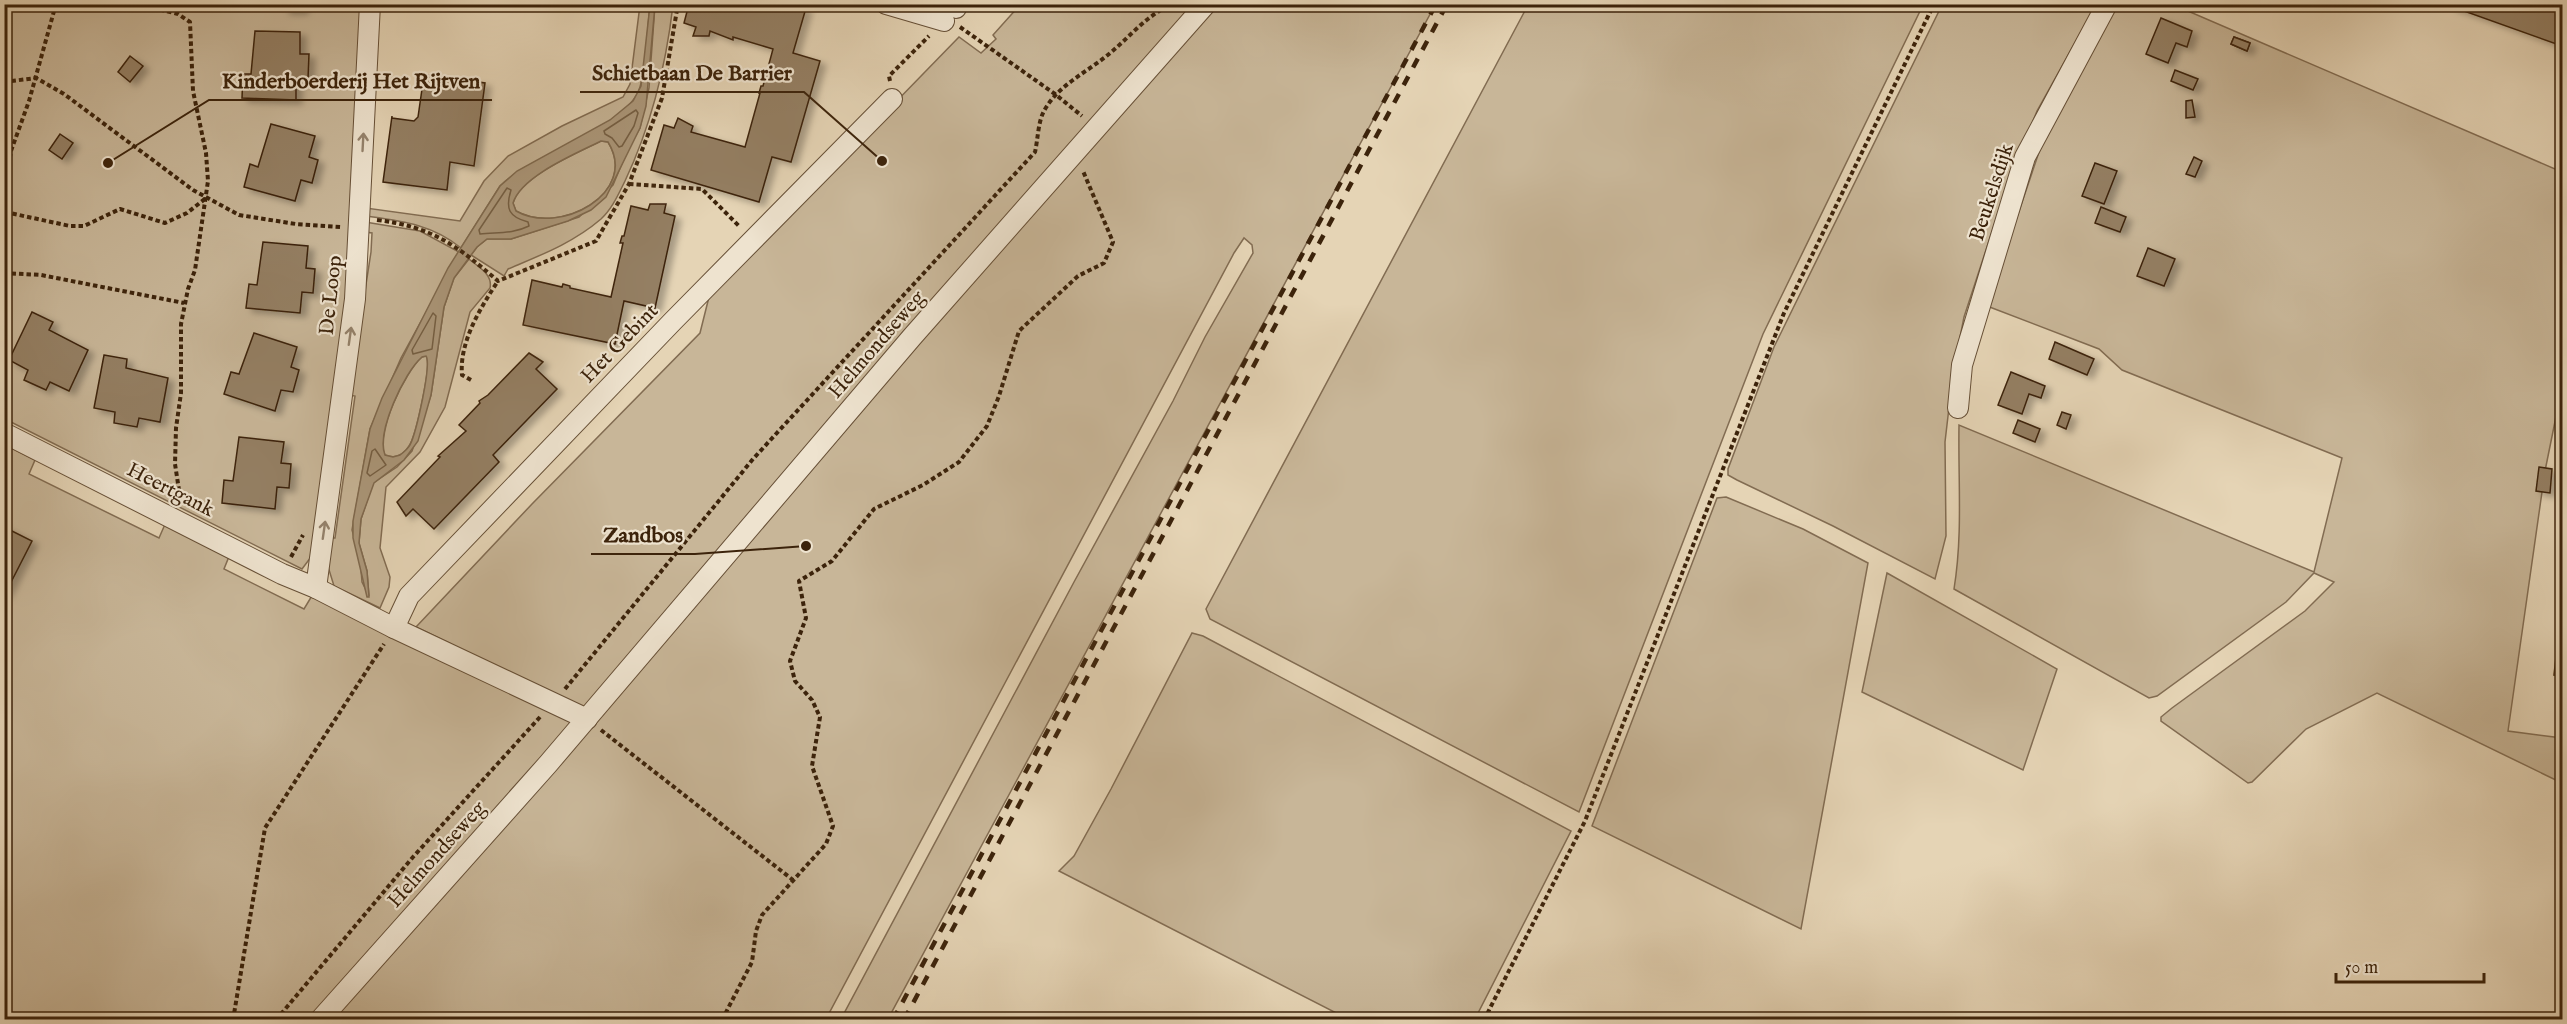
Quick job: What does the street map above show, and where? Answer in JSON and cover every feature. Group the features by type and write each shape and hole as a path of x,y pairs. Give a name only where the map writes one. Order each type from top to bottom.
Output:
{"street":[{"name":"De Loop","path":"316,588 355,299 351,222 370,4"},
{"path":"886,4 952,11"},
{"name":"Helmondseweg","path":"320,1020 586,719 912,337 1206,4"},
{"name":"Beukelsdijk","path":"1958,408 1962,365 2025,157 2108,4"},
{"name":"Het Gebint","path":"394,628 409,596 673,321 892,99"},
{"name":"Heertgank","path":"4,433 174,517 282,574 316,588"},
{"path":"316,588 394,628 586,719"}],"path":[{"path":"4,233 7,174 11,151 36,78 56,5 70,4"},
{"path":"138,4 178,14 190,22 192,82 206,153 207,197 195,270 184,303 180,339 181,393 177,410 175,464 182,503 174,517"},
{"path":"471,380 462,375 461,366 474,318 498,281 596,241 629,184 662,98 678,4"},
{"path":"276,1020 413,856 553,704 753,459 1035,152 1042,114 1055,94 1109,54 1136,28 1174,4"},
{"path":"1484,1020 1585,821 1784,313 1934,4"},
{"path":"892,99 889,76 952,11"},
{"path":"963,28 1055,94 1096,128"},
{"path":"4,82 36,78 64,94 193,190 239,215 296,224 351,222 414,226 453,244 498,281"},
{"path":"722,1020 752,962 756,931 762,915 826,844 833,826 812,766 820,717 812,700 795,681 790,661 806,618 799,581 832,561 874,509 923,485 959,462 987,426 999,396 1019,330 1078,276 1104,263 1113,242 1094,201 1076,150"},
{"path":"629,184 702,189 754,241"},
{"path":"6,212 70,226 84,226 120,209 165,223 188,213 207,197"},
{"path":"341,239 351,222"},
{"path":"4,273 41,275 184,303"},
{"path":"282,574 305,532"},
{"path":"233,1020 265,828 394,628"},
{"path":"586,719 793,880"}],"shaded area":[{"path":"283,4 362,8 346,295 314,553 302,569 5,419 5,5"},
{"path":"640,5 650,5 642,77 640,87 632,101 618,115 514,174 500,186 461,248 439,234 416,225 365,216 366,208 460,221 484,181 508,156 562,126 623,97 630,84"},
{"path":"655,5 673,5 662,73 650,117 634,160 608,211 579,235 508,269 504,276 471,255 487,239 511,239 579,217 613,185 629,147 640,128 649,88"},
{"path":"1020,5 1202,5 1209,15 1218,5 1435,5 888,1019 841,1019 1173,401 1205,337 1253,253 1252,245 1244,238 826,1019 5,1019 4,444 35,460 29,474 159,538 166,522 230,554 224,569 304,609 313,594 451,644 416,627 532,504 700,333 710,293 959,37 981,53 996,39 993,35"},
{"path":"1528,5 1923,5 1763,334 1579,812 1210,619 1206,609"},
{"path":"1942,5 2096,5 2037,111 2006,189 1964,317 1953,373 1945,442 1946,536 1935,579 1737,480 1728,475 1728,469 1774,347"},
{"path":"2112,5 2174,5 2562,172 2562,387 2545,471 2508,731 2562,738 2562,783 2377,693 2306,729 2252,782 2248,783 2161,721 2161,717 2172,708 2305,611 2334,582 2314,573 2286,602 2157,696 2149,698 1954,589 1959,527 1959,425 2314,572 2342,458 2122,370 2099,349 1987,306 2039,152 2058,108"},
{"path":"601,141 608,142 615,161 613,178 604,193 590,205 573,214 554,218 534,217 516,211 513,203 518,193 527,184 551,166"},
{"path":"365,222 420,231 459,252 401,358 370,429 352,530 360,558 362,582 369,596 367,571 359,543 361,519 373,483 397,467 412,451 431,395 444,307 454,278 469,259 484,271 490,283 490,288 470,312 445,407 420,452 386,487 380,548 390,577 389,587 380,608 334,586 326,560 329,538 335,538 355,396 349,395 371,252 372,233 365,232"},
{"path":"426,356 425,385 412,440 401,454 395,457 385,455 384,433 393,403 415,365"},
{"path":"1726,497 1803,529 1868,563 1801,929 1592,826 1717,498"},
{"path":"1887,573 2057,669 2023,770 1862,692"},
{"path":"1192,633 1203,636 1571,831 1475,1019 1348,1019 1059,871 1074,856"}],"water":[{"path":"650,5 655,5 646,106 640,128 606,197 591,210 568,221 511,239 487,239 477,247 454,278 444,307 431,395 418,441 404,460 374,483 361,519 359,543 367,571 369,597 367,597 353,538 353,521 370,429 382,398 448,268 500,186 517,171 610,120 633,101 641,86","holes":["601,141 608,142 615,161 613,178 604,193 590,205 572,214 553,218 534,217 516,211 513,203 518,193 527,184 551,166","426,356 425,385 413,438 407,449 400,455 393,457 385,455 384,433 393,403 407,376 422,357"]}],"building":[{"path":"284,4 303,4 302,10 284,10"},
{"path":"689,4 793,4 806,8 793,53 820,61 791,162 772,157 759,202 651,170 664,125 674,128 678,118 693,126 691,132 745,147 773,49 733,37 733,40 710,31 709,36 693,36 696,27 684,23"},
{"path":"2450,4 2562,4 2562,46 2450,6"},
{"path":"2161,18 2192,31 2187,47 2176,43 2168,63 2146,54"},
{"path":"255,31 300,32 300,54 309,54 308,79 296,78 296,100 242,98 243,74 251,74"},
{"path":"2234,37 2250,43 2247,51 2231,44"},
{"path":"2234,37 2250,43 2247,51 2231,44"},
{"path":"130,56 143,66 130,82 118,72"},
{"path":"2175,70 2198,79 2193,90 2171,81"},
{"path":"422,74 485,83 474,166 450,162 447,190 383,182 392,116 392,118 414,121 418,117 424,75"},
{"path":"2192,100 2195,117 2186,118 2186,101"},
{"path":"271,124 315,136 309,157 318,160 312,183 301,180 295,201 244,187 250,164 258,167"},
{"path":"60,134 73,143 62,159 49,150"},
{"path":"2194,157 2202,161 2195,177 2186,174"},
{"path":"2095,163 2117,171 2104,204 2082,196"},
{"path":"650,204 666,204 664,213 675,216 655,308 624,301 615,344 523,325 532,280 562,287 563,284 570,288 611,297 623,243 620,243 624,236 631,206 648,210"},
{"path":"2101,207 2126,217 2120,232 2095,223"},
{"path":"263,242 308,246 306,268 315,269 313,293 302,292 300,313 246,308 249,284 257,285"},
{"path":"2148,248 2175,259 2164,286 2137,276"},
{"path":"32,312 53,322 49,330 88,350 69,391 50,382 46,390 24,380 28,370 9,360"},
{"path":"254,333 297,347 291,367 299,370 293,392 281,390 275,411 224,394 231,372 239,374"},
{"path":"2055,342 2094,359 2087,375 2049,359"},
{"path":"529,353 543,362 536,369 557,389 493,455 499,462 434,529 413,509 406,516 397,502 440,457 438,456 466,431 459,425 480,403 479,401 488,395"},
{"path":"104,355 127,359 126,368 168,378 160,422 139,418 137,427 114,423 115,412 94,408"},
{"path":"2011,372 2045,386 2041,398 2029,394 2022,414 1998,405"},
{"path":"2062,412 2071,415 2066,429 2057,425"},
{"path":"2018,420 2040,429 2035,442 2013,433"},
{"path":"239,437 284,442 281,463 291,464 289,488 277,487 275,509 222,503 224,480 233,481"},
{"path":"2539,467 2552,469 2550,493 2536,491"},
{"path":"4,527 32,541 4,596"},
{"path":"2562,602 2562,676 2554,675"}],"railway":[{"path":"893,1020 1436,4"},
{"path":"904,1020 1447,4"}],"place":[{"name":"Schietbaan De Barrier","path":"882,161"},
{"name":"Kinderboerderij Het Rijtven","path":"108,163"},
{"name":"Zandbos","path":"806,546"}]}
